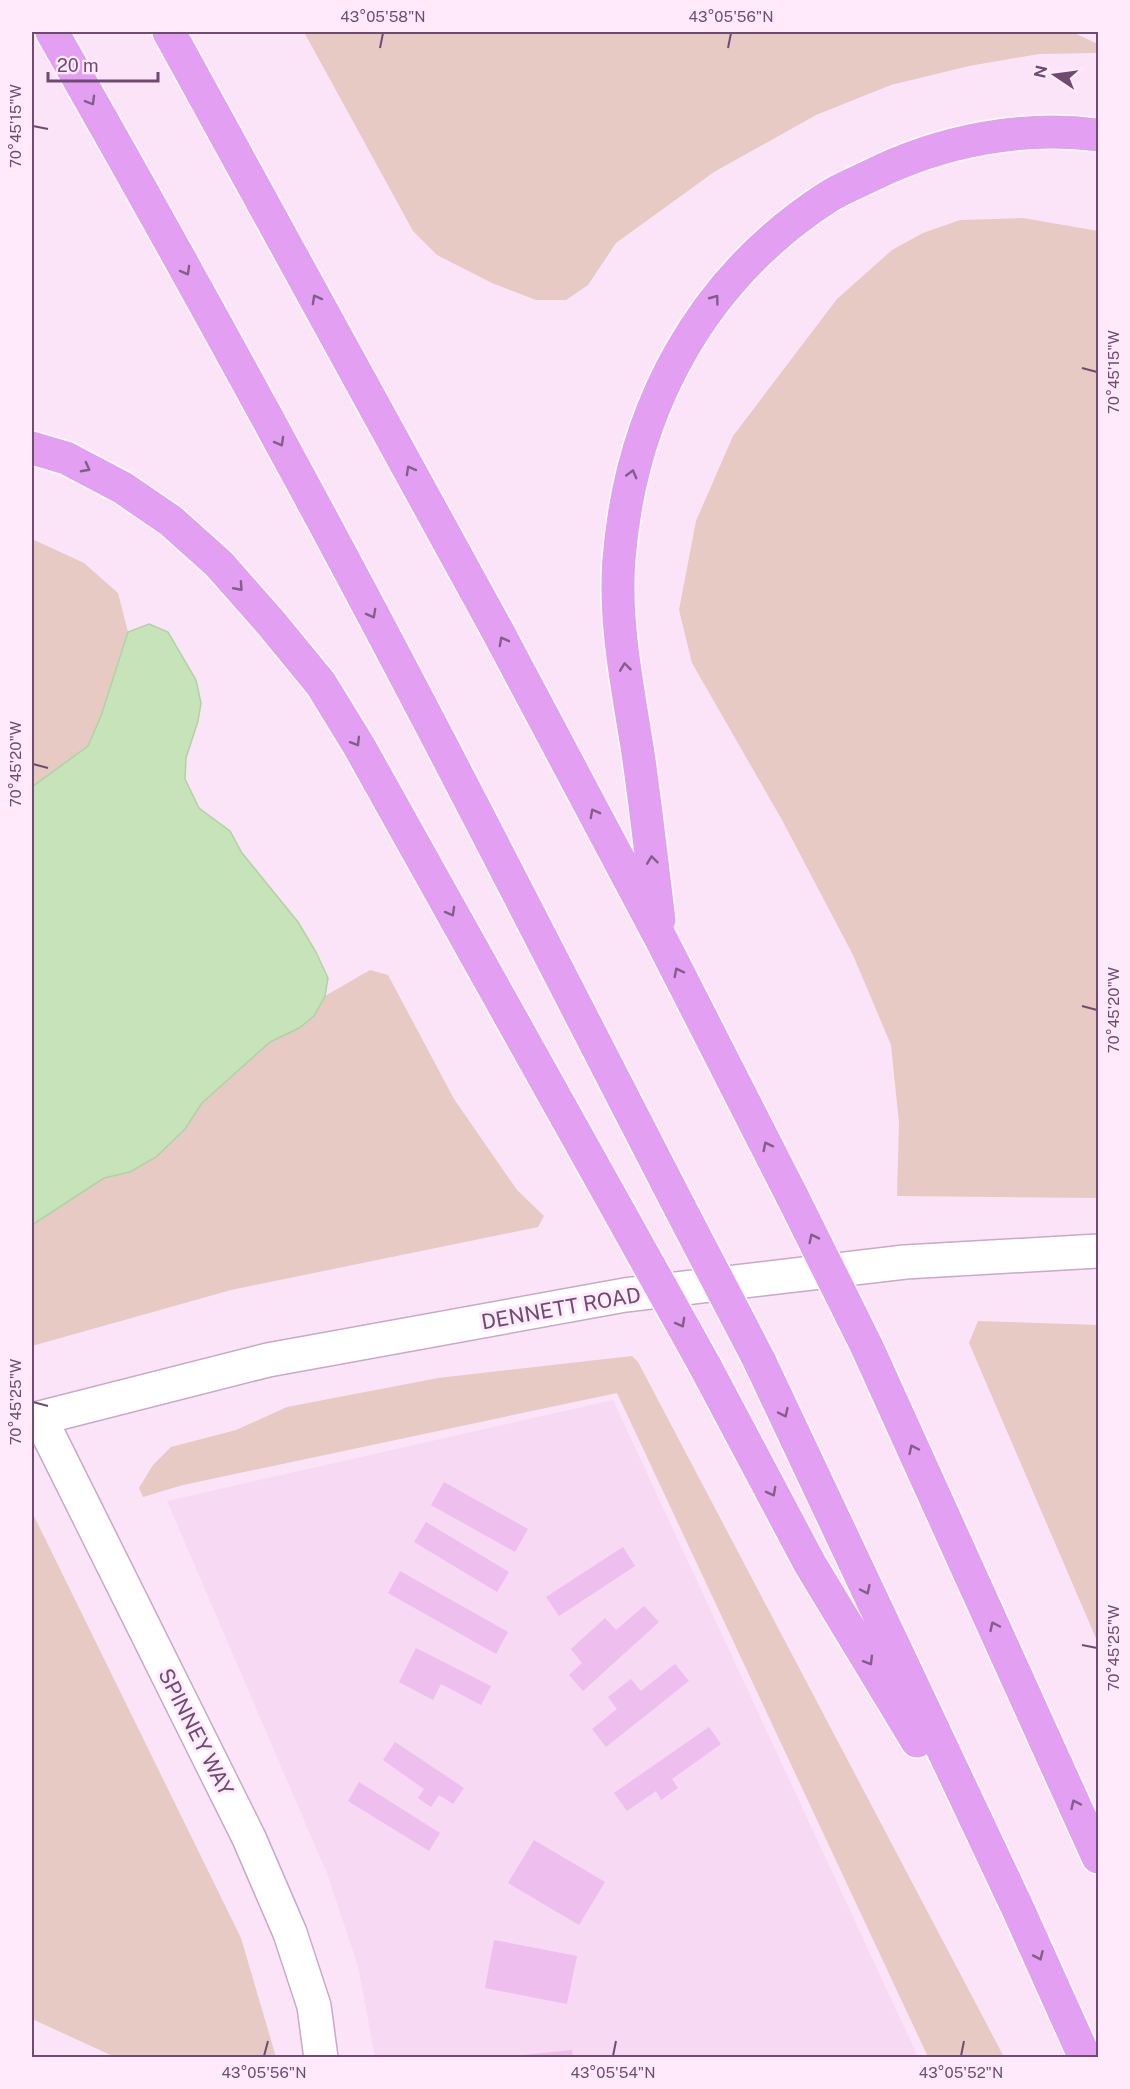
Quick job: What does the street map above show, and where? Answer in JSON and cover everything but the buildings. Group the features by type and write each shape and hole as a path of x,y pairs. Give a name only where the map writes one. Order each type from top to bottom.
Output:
{"highway":[{"path":"52,32 309,495 480,818 759,1360 1018,1909 1085,2058"},
{"path":"169,32 497,630 661,939 793,1198 867,1347 1098,1857"},
{"path":"661,939 642,777 621,634 619,561 627,494 646,426 670,368 698,322 731,279 778,233 830,196 895,164 946,146 1006,134 1073,132 1098,135"},
{"path":"32,448 66,458 123,488 171,520 219,564 272,623 321,684 359,746 705,1366 810,1564 1018,1909"}],"street":[{"name":"DENNETT ROAD","path":"36,1419 268,1360 625,1295 905,1262 1098,1251"},
{"name":"SPINNEY WAY","path":"36,1419 249,1838 293,1944 314,2007 321,2058"}],"shaded area":[{"path":"304,32 1072,32 1098,44 1098,53 1039,54 969,66 891,85 816,115 714,172 616,243 588,285 566,300 536,300 492,283 437,255 413,231"},
{"path":"1023,218 1098,231 1098,1198 897,1196 899,1123 891,1045 853,955 782,820 692,663 679,610 696,521 733,436 837,299 892,250 923,233 960,220"},
{"path":"32,539 84,563 118,593 128,632 101,716 88,746 32,787"},
{"path":"149,624 168,632 196,680 201,703 198,721 186,758 185,779 199,808 230,831 242,853 298,922 328,978 325,996 314,1016 299,1028 270,1042 202,1103 185,1129 156,1157 130,1172 104,1178 32,1225 32,787 88,746 101,716 128,632"},
{"path":"370,970 388,975 454,1099 517,1190 544,1216 538,1227 231,1290 32,1346 32,1225 105,1177 130,1172 185,1129 202,1103 270,1042 299,1028 314,1016 325,996"},
{"path":"978,1321 1098,1325 1098,1643 969,1343"},
{"path":"632,1356 638,1362 1004,2057 928,2057 617,1393 183,1485 143,1497 139,1488 153,1465 171,1447 236,1430 287,1407 438,1378"},
{"path":"613,1400 918,2057 375,2057 358,1966 328,1876 167,1501"},
{"path":"32,1512 241,1938 276,2057 115,2057 32,2019"}]}
